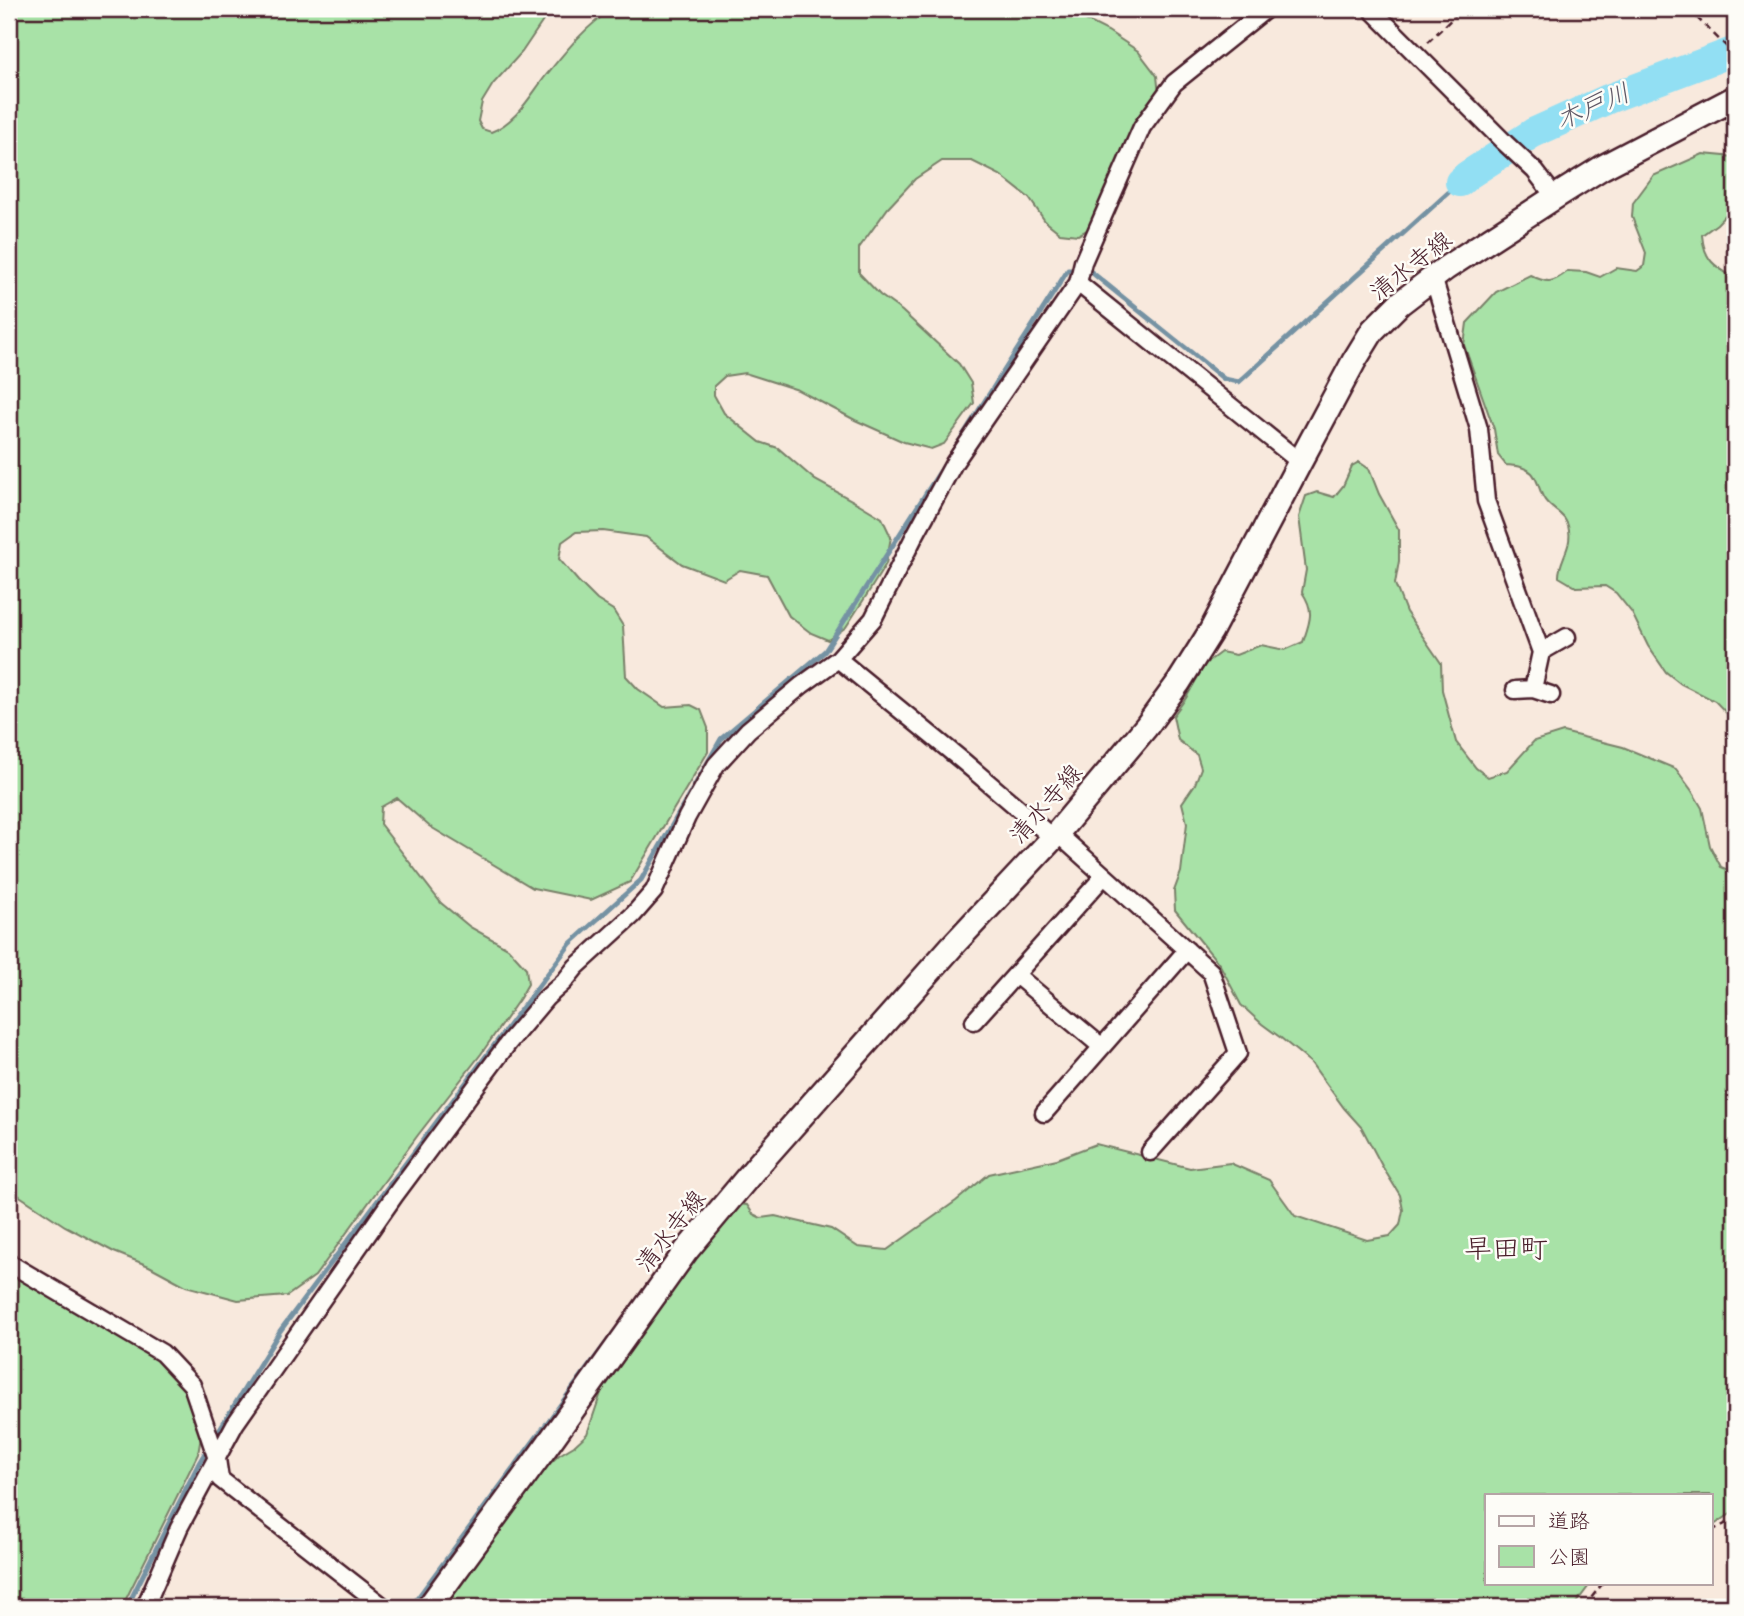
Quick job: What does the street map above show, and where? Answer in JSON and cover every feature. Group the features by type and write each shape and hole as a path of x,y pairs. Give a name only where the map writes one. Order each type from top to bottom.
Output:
{"main road":[{"name":"清水寺線","path":"429,1607 686,1251 758,1165 953,945 1055,835 1146,727 1180,682 1211,631 1373,330 1399,304 1433,277 1555,197 1603,167 1735,98"}],"street":[{"path":"145,1607 179,1528 235,1424 395,1195 509,1042 546,998 633,915 654,891 687,817 716,765 748,730 838,659 873,619 954,463 1078,283 1083,262 1142,127 1174,83 1266,9"},
{"path":"1371,9 1535,171 1555,197"},
{"path":"1433,277 1479,429 1486,501 1541,652 1533,689"},
{"path":"1078,283 1300,462"},
{"path":"1541,652 1567,637"},
{"path":"838,659 1104,876 1211,972 1238,1052 1150,1152"},
{"path":"1515,690 1533,689 1551,695"},
{"path":"974,1021 1104,876"},
{"path":"1044,1113 1187,950"},
{"path":"1016,975 1102,1047"},
{"path":"9,1263 162,1353 192,1385 220,1479 384,1607"}],"path":[{"path":"1416,54 1462,9"},
{"path":"1688,9 1729,49"},
{"path":"1712,1530 1735,1519"},
{"path":"1584,1607 1602,1584"}],"green space":[{"path":"9,9 551,9 522,52 493,84 482,102 478,121 482,129 491,132 514,116 576,40 613,9 1064,9 1108,31 1138,51 1157,76 1159,95 1122,151 1122,166 1091,228 1078,235 1060,233 1045,221 1029,198 1000,175 972,161 942,161 915,179 888,208 859,248 859,273 880,295 902,311 959,364 971,383 974,403 944,444 931,449 904,442 798,390 745,373 725,376 714,386 714,395 724,413 760,442 778,448 815,480 882,518 891,537 886,564 846,627 828,640 811,633 789,616 767,575 740,570 724,580 682,564 646,537 603,531 576,532 562,542 559,559 597,600 613,610 623,626 626,676 638,689 664,707 691,705 701,710 708,728 708,752 630,882 591,900 533,888 429,826 397,798 381,807 380,824 441,903 470,927 508,948 526,968 528,984 481,1054 315,1276 287,1296 238,1300 186,1286 65,1226 9,1189"},
{"path":"1703,154 1735,157 1735,205 1702,235 1708,257 1735,278 1735,722 1715,701 1681,684 1666,672 1648,646 1632,613 1616,593 1605,586 1576,587 1559,577 1569,543 1568,525 1546,502 1532,473 1523,468 1506,465 1498,455 1494,429 1464,345 1467,323 1496,292 1530,275 1546,281 1554,280 1568,271 1586,272 1600,277 1616,268 1637,271 1644,266 1646,253 1632,217 1633,203 1653,176"},
{"path":"1359,462 1369,469 1399,530 1399,561 1395,584 1406,612 1441,663 1442,690 1456,742 1476,768 1488,777 1507,771 1534,741 1563,732 1623,747 1676,769 1702,808 1710,846 1721,867 1728,870 1735,868 1735,1511 1712,1526 1712,1494 1485,1494 1485,1584 1590,1584 1573,1607 441,1607 481,1556 524,1488 559,1455 587,1434 606,1378 703,1241 738,1204 747,1205 753,1214 761,1218 775,1216 831,1229 858,1247 887,1250 989,1174 1057,1159 1096,1144 1190,1168 1230,1163 1269,1180 1295,1216 1367,1240 1390,1236 1400,1225 1403,1210 1400,1195 1362,1128 1311,1063 1241,1005 1220,965 1175,910 1174,891 1181,872 1187,823 1182,803 1195,784 1201,768 1197,755 1178,740 1173,716 1205,664 1221,652 1236,655 1261,645 1285,650 1303,642 1310,611 1302,592 1306,570 1299,517 1306,496 1317,492 1334,497 1343,486 1352,466"},
{"path":"9,1270 169,1364 197,1406 201,1437 198,1454 122,1607 9,1607"}],"waterway":[{"name":"木戸川","path":"1460,182 1533,133 1608,99 1735,51"},
{"path":"953,451 1068,270 1090,271 1224,379 1239,382 1460,182"},
{"path":"213,1440 280,1331 570,944 641,880 721,739 825,651 948,459"},
{"path":"945,757 967,775"},
{"path":"411,1607 615,1331"},
{"path":"127,1607 208,1448"}],"district":[{"name":"早田町","path":"1506,1249"}]}
